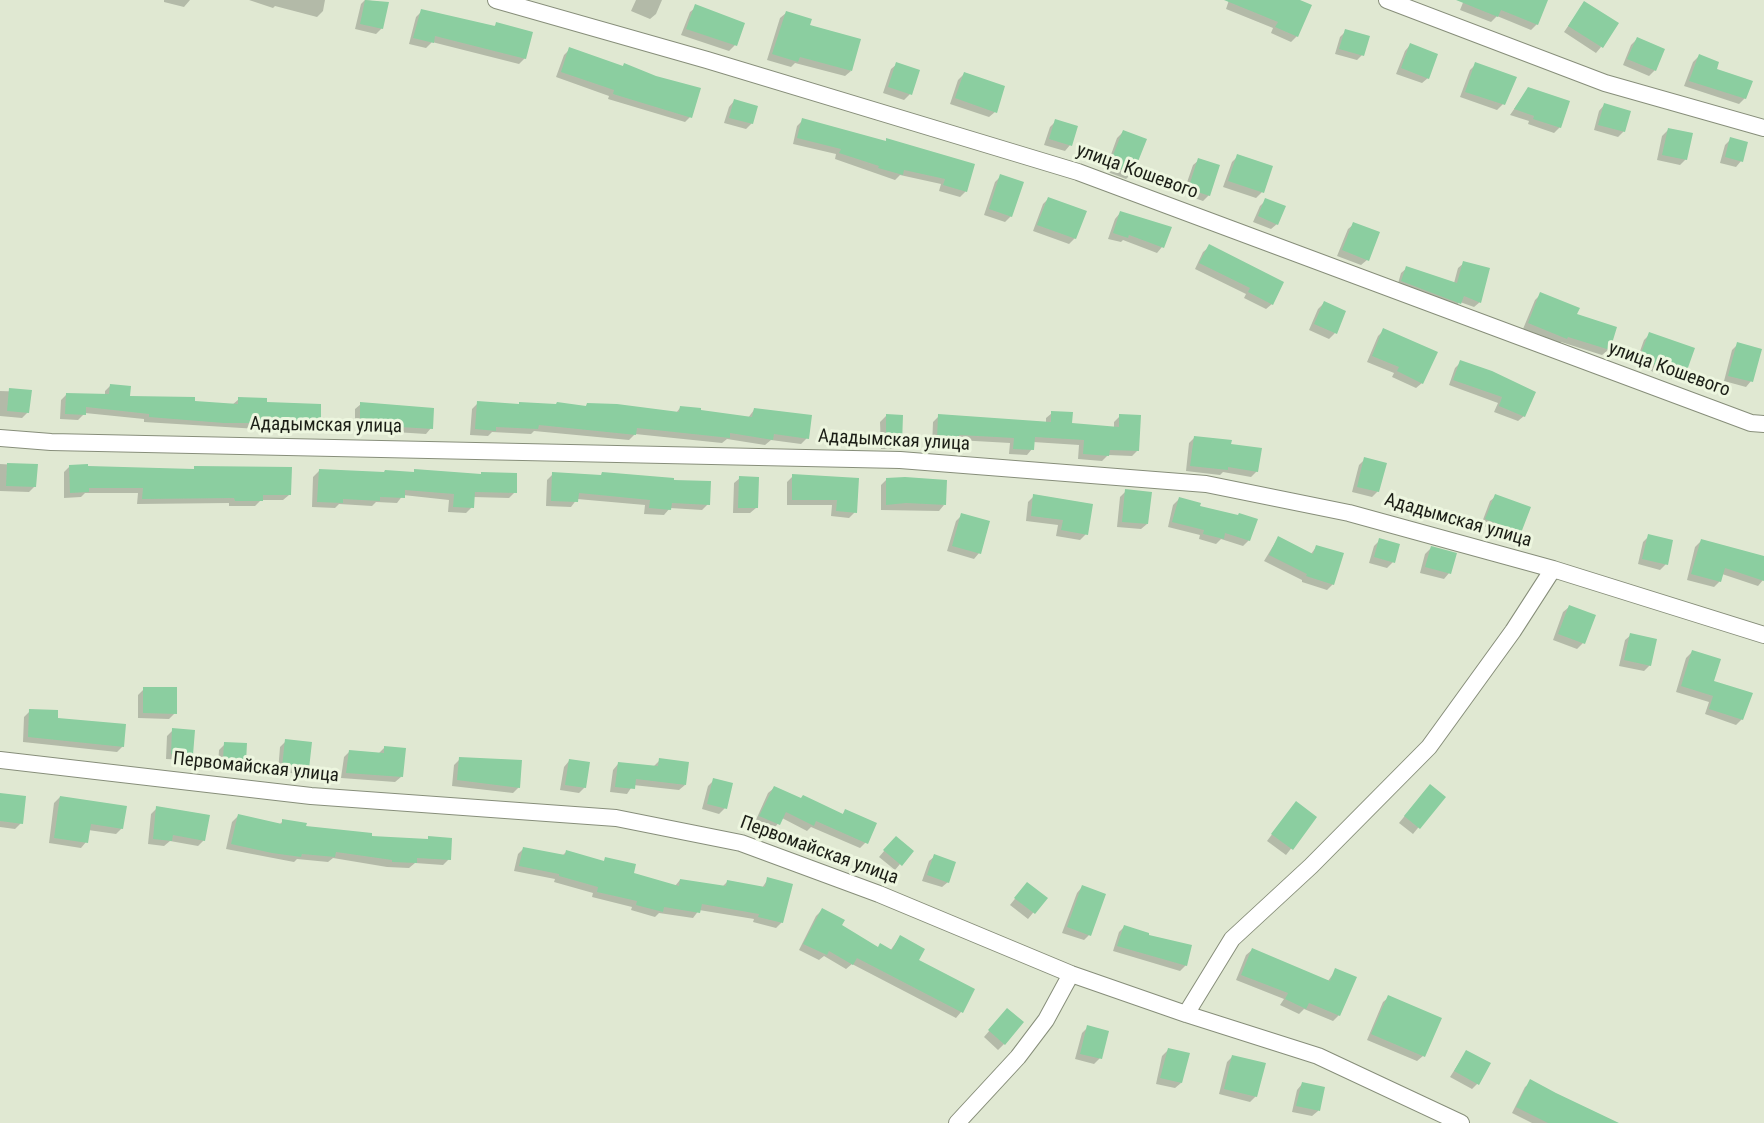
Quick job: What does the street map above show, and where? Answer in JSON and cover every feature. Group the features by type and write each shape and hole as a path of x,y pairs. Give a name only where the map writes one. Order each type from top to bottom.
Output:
{"street":[{"name":"улица Кошевого","path":"496,0 720,64 1078,172 1757,424"},
{"path":"1387,0 1605,83 1764,128"},
{"name":"Ададымская улица","path":"0,438 65,442 900,460 1206,484 1349,513 1553,569 1764,635"},
{"path":"1186,1014 1232,939 1311,866 1429,747 1513,631 1553,569"},
{"name":"Первомайская улица","path":"0,760 311,796 616,818 741,843 879,894 1071,974 1318,1056 1461,1123"},
{"path":"957,1123 1017,1057 1046,1020 1071,974"}],"building":[{"path":"365,0 389,2 383,29 360,24"},
{"path":"1224,0 1300,0 1312,5 1298,37 1275,27 1278,22"},
{"path":"1456,0 1548,0 1538,25 1501,10 1498,17"},
{"path":"1584,1 1619,23 1603,48 1568,26"},
{"path":"695,4 745,23 737,46 686,29"},
{"path":"421,9 495,26 496,22 533,32 526,59 435,36 434,43 413,38"},
{"path":"786,11 812,19 810,25 861,39 852,71 800,57 798,62 772,54"},
{"path":"1345,29 1370,36 1364,56 1339,49"},
{"path":"1637,37 1665,49 1656,71 1627,59"},
{"path":"1410,43 1438,54 1429,79 1401,68"},
{"path":"569,47 623,66 624,63 656,76 701,88 692,118 613,94 614,90 561,72"},
{"path":"1699,54 1719,62 1717,69 1753,81 1746,99 1689,81"},
{"path":"896,62 920,70 912,95 888,87"},
{"path":"1475,62 1517,77 1505,105 1465,92"},
{"path":"964,72 1005,86 997,113 955,98"},
{"path":"1528,87 1570,101 1561,128 1533,119 1534,116 1514,109"},
{"path":"734,99 758,106 753,124 729,118"},
{"path":"1604,103 1631,111 1625,132 1598,125"},
{"path":"802,118 886,141 886,138 975,164 967,192 943,185 945,179 904,170 903,175 839,153 841,149 797,138"},
{"path":"1055,119 1078,126 1072,146 1049,139"},
{"path":"1668,128 1693,133 1687,160 1662,155"},
{"path":"1123,130 1147,139 1133,174 1109,165"},
{"path":"1730,137 1748,142 1743,162 1725,157"},
{"path":"1237,154 1273,166 1264,193 1228,181"},
{"path":"1198,158 1220,165 1210,196 1188,189"},
{"path":"1000,174 1024,182 1012,217 989,209"},
{"path":"1048,197 1087,211 1076,239 1037,225"},
{"path":"1265,198 1286,206 1278,225 1258,216"},
{"path":"1120,211 1172,227 1164,248 1129,235 1128,238 1113,233"},
{"path":"1353,222 1380,232 1369,261 1342,250"},
{"path":"1209,244 1284,282 1273,305 1248,292 1250,288 1199,263"},
{"path":"1463,261 1490,268 1481,303 1464,296 1461,304 1401,281 1406,266 1457,283"},
{"path":"1540,292 1580,308 1577,314 1617,327 1610,350 1568,337 1567,339 1528,323"},
{"path":"1324,301 1346,311 1337,334 1314,324"},
{"path":"1383,328 1438,352 1423,384 1397,371 1399,367 1372,356"},
{"path":"1649,332 1695,348 1685,376 1639,359"},
{"path":"1737,342 1762,349 1753,382 1728,376"},
{"path":"1460,360 1492,371 1536,392 1525,417 1499,406 1502,397 1453,380"},
{"path":"110,384 131,386 130,396 195,397 195,401 238,404 238,397 267,398 267,402 321,404 321,423 224,423 149,417 149,414 86,407 86,415 65,414 66,393 109,394"},
{"path":"9,388 32,390 29,413 7,411"},
{"path":"477,401 519,404 557,402 586,406 587,403 617,404 679,412 680,406 752,417 754,408 812,415 809,439 774,434 773,440 730,433 730,438 637,428 636,435 539,425 538,429 496,427 496,431 475,429"},
{"path":"360,402 434,408 433,429 400,427 400,424 360,423"},
{"path":"1051,411 1073,412 1072,423 1119,427 1119,414 1141,415 1139,451 1110,450 1109,456 1083,454 1084,440 1035,437 1034,450 1013,449 1014,438 959,435 959,443 937,441 938,414 1051,422"},
{"path":"886,414 903,415 902,444 886,443"},
{"path":"1194,436 1232,440 1231,444 1262,448 1258,472 1228,467 1228,470 1190,466"},
{"path":"1364,457 1387,463 1379,492 1357,487"},
{"path":"7,463 38,464 36,487 6,486"},
{"path":"69,465 194,469 194,466 292,467 291,495 263,495 263,501 235,501 234,498 142,499 143,488 89,488 89,492 70,493"},
{"path":"319,469 517,473 517,493 475,492 474,508 453,507 454,494 405,490 405,498 380,497 380,501 343,499 343,503 317,502"},
{"path":"552,472 601,475 602,472 711,481 710,505 672,503 671,510 649,508 650,500 579,493 578,502 551,501"},
{"path":"792,474 859,478 857,513 836,511 837,500 792,500"},
{"path":"739,476 759,477 758,508 738,508"},
{"path":"886,478 947,480 946,505 886,505"},
{"path":"1125,489 1152,492 1148,524 1122,522"},
{"path":"1033,494 1093,504 1088,535 1061,530 1063,520 1031,516"},
{"path":"1495,494 1531,507 1521,533 1485,519"},
{"path":"1179,497 1201,503 1200,506 1258,519 1250,541 1225,533 1224,539 1203,534 1204,530 1172,522"},
{"path":"961,513 990,521 981,554 952,546"},
{"path":"1648,534 1673,540 1668,565 1642,559"},
{"path":"1278,536 1313,554 1316,545 1344,553 1334,585 1306,576 1307,574 1269,555"},
{"path":"1379,538 1400,544 1395,563 1374,557"},
{"path":"1701,539 1764,556 1764,581 1725,568 1721,582 1691,574"},
{"path":"1431,546 1457,553 1451,574 1425,567"},
{"path":"1569,605 1596,615 1585,644 1558,634"},
{"path":"1630,633 1657,639 1651,666 1624,660"},
{"path":"1692,650 1721,659 1714,681 1753,693 1743,720 1709,709 1713,696 1681,686"},
{"path":"143,687 177,687 177,714 143,713"},
{"path":"29,709 58,710 58,718 126,724 124,747 28,737"},
{"path":"172,728 195,730 193,755 171,754"},
{"path":"285,739 312,742 309,769 282,767"},
{"path":"224,742 247,743 246,762 223,760"},
{"path":"384,746 406,748 403,777 346,773 349,750 384,753"},
{"path":"459,757 522,760 520,788 457,780"},
{"path":"659,758 689,762 686,785 636,779 635,789 615,787 618,762 658,766"},
{"path":"569,759 590,762 586,788 565,785"},
{"path":"713,778 733,783 727,809 707,804"},
{"path":"1430,784 1446,797 1420,829 1404,816"},
{"path":"774,786 801,798 803,795 843,814 845,809 877,823 868,844 816,821 814,826 786,812 780,825 759,816"},
{"path":"0,793 26,796 23,824 0,821"},
{"path":"60,796 127,806 123,829 91,824 88,843 54,838"},
{"path":"1296,801 1317,817 1293,850 1271,834"},
{"path":"156,806 210,815 205,841 173,835 172,841 153,839"},
{"path":"238,814 282,824 282,819 307,823 306,826 372,833 372,836 452,838 451,860 417,858 417,863 392,862 336,852 335,857 302,854 301,857 272,853 231,844"},
{"path":"896,836 914,851 902,866 883,850"},
{"path":"523,847 565,855 566,850 604,861 605,857 636,864 634,873 679,886 680,879 726,886 727,880 765,887 767,877 793,884 783,923 758,917 759,914 702,904 700,913 664,907 663,912 636,905 637,901 597,892 598,887 559,874 519,866"},
{"path":"934,854 956,862 949,883 927,875"},
{"path":"1027,882 1048,898 1035,914 1014,898"},
{"path":"1082,885 1106,894 1091,936 1067,927"},
{"path":"822,908 845,920 842,925 878,947 880,943 892,950 900,935 925,949 919,960 975,989 963,1013 857,958 853,965 829,951 827,955 803,944"},
{"path":"1124,925 1149,935 1192,945 1187,966 1117,946"},
{"path":"1252,948 1330,981 1335,968 1357,977 1340,1016 1309,1003 1306,1009 1285,999 1288,993 1241,975"},
{"path":"1388,995 1442,1018 1425,1057 1371,1034"},
{"path":"1007,1008 1024,1022 1005,1045 988,1030"},
{"path":"1087,1025 1109,1031 1102,1059 1080,1054"},
{"path":"1168,1048 1190,1053 1182,1083 1160,1078"},
{"path":"1466,1050 1491,1063 1479,1085 1454,1071"},
{"path":"1232,1055 1266,1063 1257,1097 1224,1089"},
{"path":"1530,1079 1619,1123 1548,1123 1516,1107"},
{"path":"1302,1082 1325,1087 1320,1111 1296,1106"}]}
